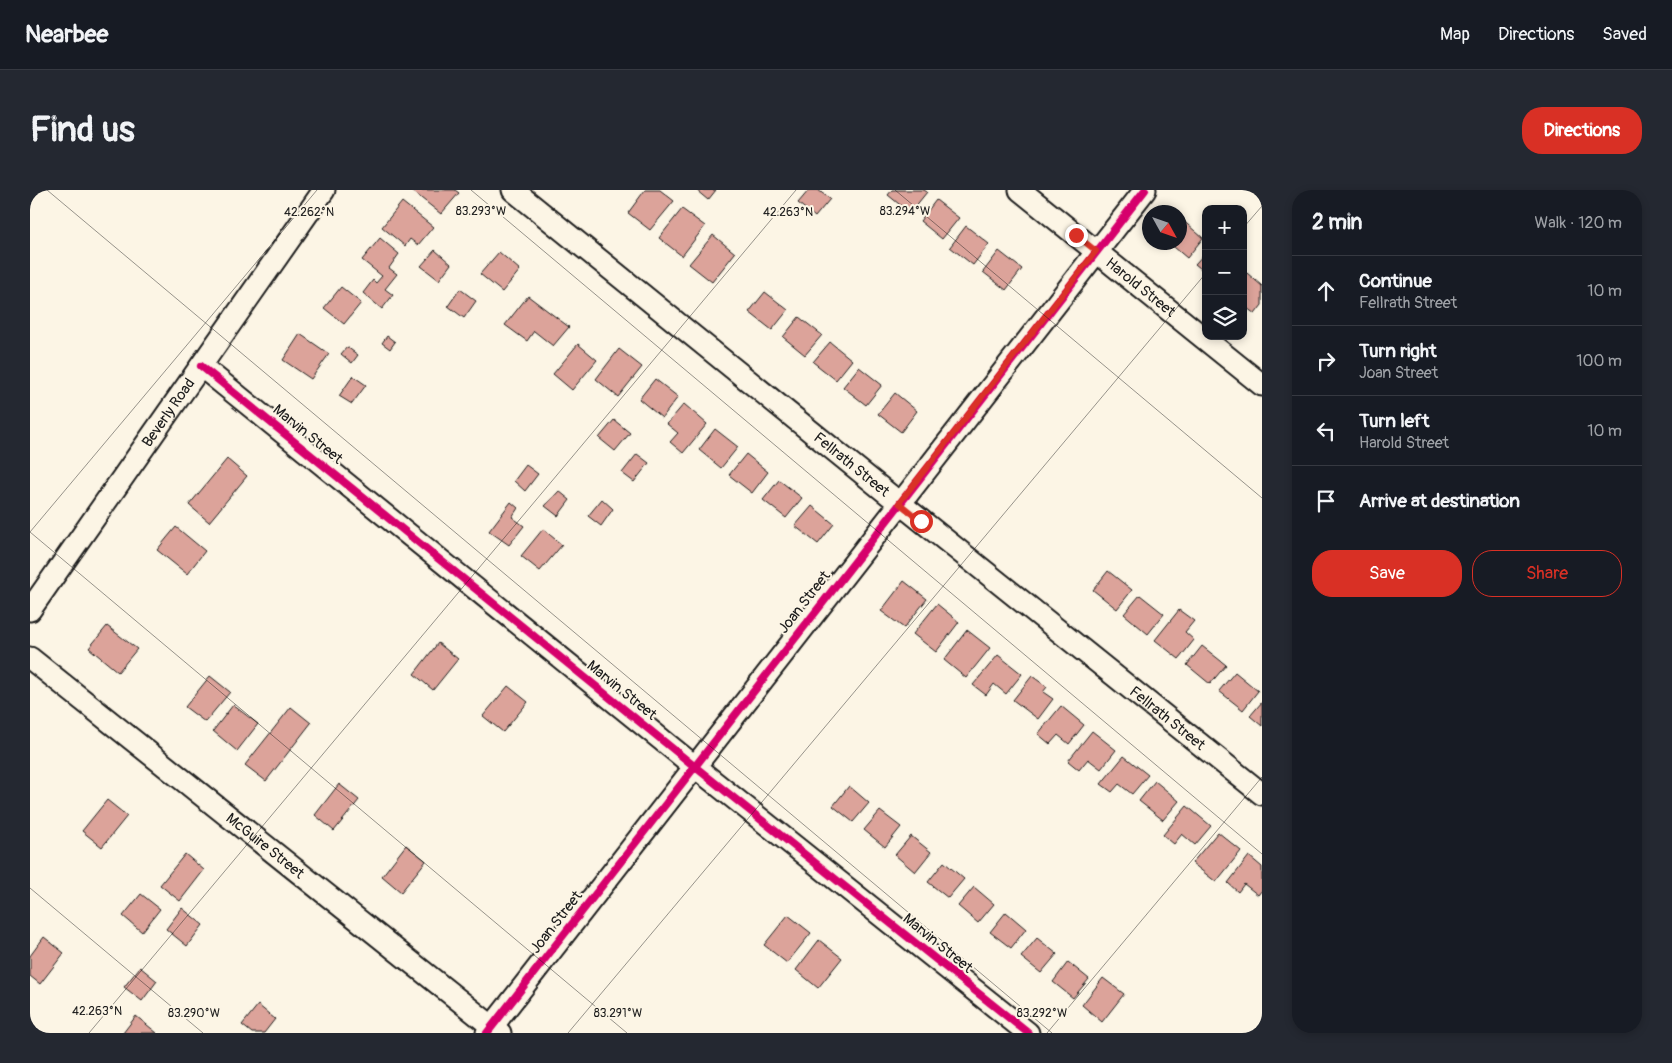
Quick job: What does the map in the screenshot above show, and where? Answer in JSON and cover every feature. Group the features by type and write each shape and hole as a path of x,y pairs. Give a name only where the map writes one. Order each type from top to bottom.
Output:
{"street":[{"name":"Beverly Road","path":"30,610 324,190"},
{"name":"Fellrath Street","path":"513,190 1262,794"},
{"name":"Harold Street","path":"1020,190 1262,385"},
{"name":"Joan Street","path":"493,1031 694,766 1145,190"},
{"name":"Marvin Street","path":"201,366 694,766 1028,1033"},
{"name":"McGuire Street","path":"30,658 493,1031"}],"building":[{"path":"411,190 455,190 459,193 441,214"},
{"path":"645,190 660,190 674,201 650,230 628,213"},
{"path":"696,190 716,190 708,200"},
{"path":"809,190 818,190 830,199 815,217 798,203"},
{"path":"892,190 924,190 927,192 910,213 888,195"},
{"path":"936,200 959,218 942,239 920,221"},
{"path":"402,202 433,227 418,245 410,239 405,246 382,227"},
{"path":"682,209 705,226 682,256 659,238"},
{"path":"1187,224 1202,239 1187,258 1178,250 1187,250"},
{"path":"966,226 989,244 973,265 950,247"},
{"path":"713,235 735,253 712,282 689,264"},
{"path":"380,238 399,254 389,268 397,274 385,289 393,295 382,309 363,293 373,280 376,283 382,276 362,260"},
{"path":"435,250 451,264 439,280 421,266"},
{"path":"999,251 1022,269 1006,290 983,272"},
{"path":"499,252 520,270 502,292 480,274"},
{"path":"1202,256 1202,270 1195,264"},
{"path":"1247,273 1262,286 1262,305 1255,314 1247,308"},
{"path":"341,287 361,303 344,324 324,308"},
{"path":"460,289 476,301 464,318 448,306"},
{"path":"765,292 788,310 772,330 749,312"},
{"path":"528,296 569,327 553,346 534,331 527,341 505,325"},
{"path":"799,317 822,335 805,355 783,337"},
{"path":"300,334 329,354 311,379 283,360"},
{"path":"387,336 395,342 390,349 382,343"},
{"path":"830,342 852,360 836,380 813,362"},
{"path":"578,344 597,360 572,390 553,374"},
{"path":"347,347 358,355 352,363 341,354"},
{"path":"619,349 642,367 618,397 596,379"},
{"path":"859,367 882,385 866,405 843,387"},
{"path":"353,376 366,385 352,404 339,396"},
{"path":"655,379 678,397 662,418 639,399"},
{"path":"895,393 917,411 901,432 878,414"},
{"path":"684,404 707,424 683,453 670,442 678,433 667,424"},
{"path":"614,420 630,433 615,451 599,438"},
{"path":"715,429 738,447 721,468 699,450"},
{"path":"637,454 649,463 634,482 622,473"},
{"path":"746,454 768,472 752,493 729,475"},
{"path":"227,459 247,476 209,522 189,505"},
{"path":"526,465 538,474 525,491 514,481"},
{"path":"779,480 802,498 786,518 763,500"},
{"path":"559,491 570,500 558,516 545,506"},
{"path":"602,499 613,509 601,526 588,516"},
{"path":"511,502 518,508 512,517 524,526 509,545 489,531"},
{"path":"812,506 834,524 818,544 795,526"},
{"path":"176,527 205,551 187,574 157,550"},
{"path":"543,529 562,545 540,571 521,556"},
{"path":"1108,571 1132,590 1117,609 1093,590"},
{"path":"904,581 927,599 904,628 881,611"},
{"path":"1140,595 1164,614 1148,634 1124,614"},
{"path":"937,604 959,622 936,652 913,634"},
{"path":"1179,610 1194,621 1185,632 1194,640 1179,659 1155,640"},
{"path":"107,626 137,649 118,672 89,648"},
{"path":"967,630 990,648 966,678 944,660"},
{"path":"438,643 458,659 433,690 414,674"},
{"path":"1202,646 1226,665 1210,684 1187,665"},
{"path":"998,655 1022,674 1006,694 994,684 986,695 973,685"},
{"path":"1235,672 1258,691 1243,710 1219,691"},
{"path":"210,676 230,692 205,722 185,707"},
{"path":"1032,676 1047,687 1043,692 1053,699 1038,719 1013,700"},
{"path":"508,686 528,702 503,732 483,716"},
{"path":"1262,702 1262,726 1250,716"},
{"path":"233,705 258,724 237,751 213,731"},
{"path":"1061,706 1084,725 1069,744 1058,735 1050,744 1038,734"},
{"path":"291,707 311,723 266,781 245,765"},
{"path":"1092,731 1116,750 1101,769 1088,759 1079,770 1068,761"},
{"path":"1124,756 1148,775 1132,794 1119,784 1112,792 1101,784"},
{"path":"1155,781 1179,801 1163,820 1139,801"},
{"path":"339,784 359,800 334,831 315,815"},
{"path":"849,786 869,803 853,822 833,806"},
{"path":"107,800 127,816 102,847 82,831"},
{"path":"1187,806 1211,826 1195,845 1182,834 1174,844 1163,835"},
{"path":"880,811 901,827 885,847 864,830"},
{"path":"1218,832 1241,851 1216,882 1192,863"},
{"path":"911,836 931,852 915,872 895,855"},
{"path":"406,845 426,861 401,892 382,876"},
{"path":"185,854 204,870 180,901 160,885"},
{"path":"1249,856 1262,867 1262,890 1258,895 1244,884 1238,892 1228,883"},
{"path":"944,862 964,879 948,898 928,882"},
{"path":"974,887 994,904 978,923 958,906"},
{"path":"141,894 160,909 142,932 123,916"},
{"path":"182,908 203,925 187,946 166,929"},
{"path":"1006,912 1026,929 1011,948 990,932"},
{"path":"788,915 811,933 787,963 764,945"},
{"path":"44,937 64,953 40,984 30,976 30,956"},
{"path":"1037,938 1057,954 1041,973 1021,957"},
{"path":"819,940 842,958 818,988 796,970"},
{"path":"1068,962 1089,979 1073,998 1053,982"},
{"path":"140,967 157,981 142,1001 124,987"},
{"path":"1103,978 1124,994 1102,1022 1082,1005"},
{"path":"258,1005 275,1019 264,1033 252,1033 242,1025"},
{"path":"136,1016 157,1033 123,1033"}],"cycle path":[{"path":"487,1033 1145,190"},
{"path":"201,366 694,766 1028,1033"}],"route":[{"path":"921,521 899,503 1096,251 1076,235"}]}
